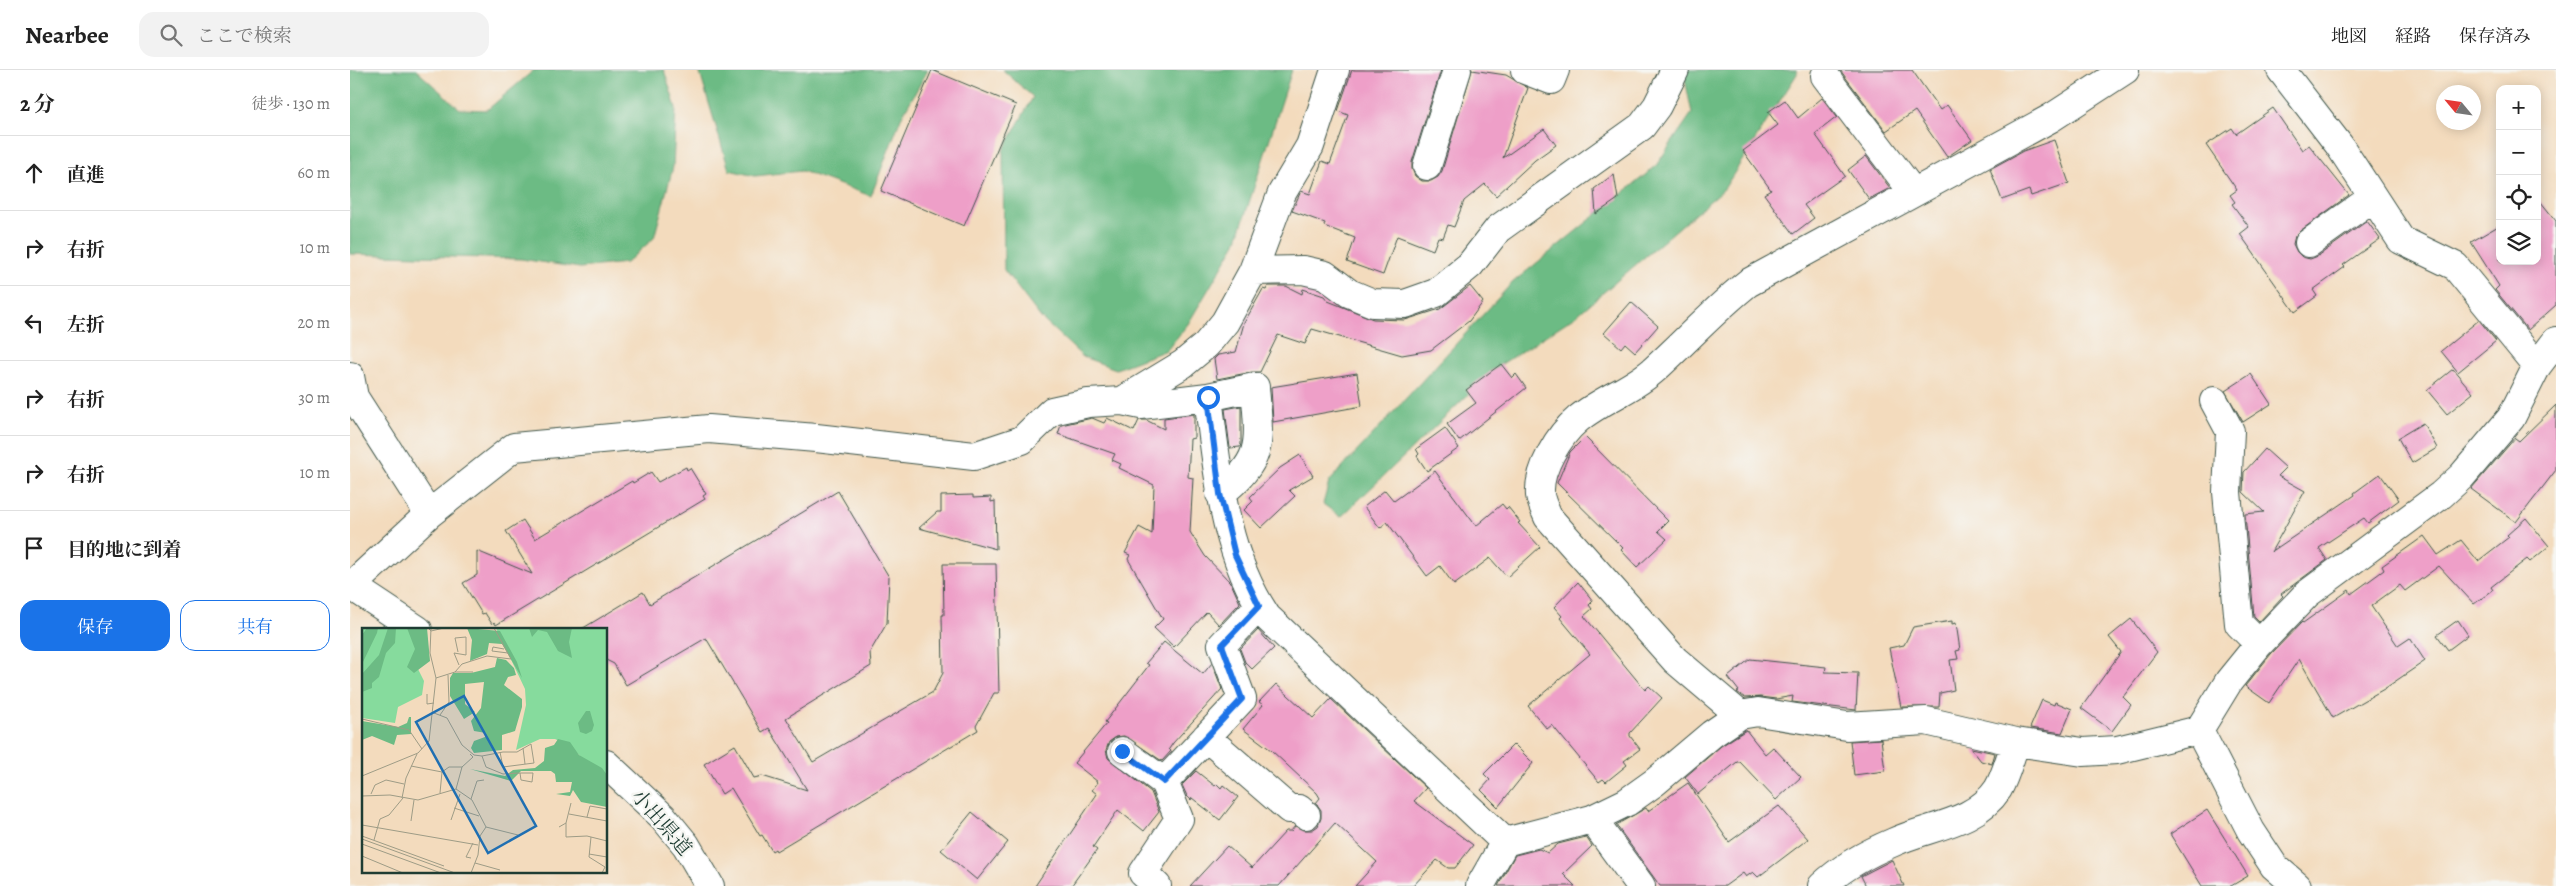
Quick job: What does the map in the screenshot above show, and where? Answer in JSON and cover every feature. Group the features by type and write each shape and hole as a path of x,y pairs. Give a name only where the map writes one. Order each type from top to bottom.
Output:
{"street":[{"path":"1122,401 1183,364 1206,345 1225,322 1253,271 1282,194 1310,146 1335,70"},
{"path":"1427,166 1457,70"},
{"path":"1525,70 1551,80 1554,70"},
{"path":"1253,271 1303,270 1325,275 1349,293 1373,303 1405,304 1436,293 1470,265 1498,229 1642,126 1657,106 1675,70"},
{"path":"1740,715 1674,660 1548,517 1540,496 1541,475 1558,442 1578,419 1627,390 1654,370 1721,304 1748,283 2051,118 2125,70"},
{"path":"2282,70 2339,145 2401,240 2455,266 2538,366"},
{"path":"1825,76 1914,192"},
{"path":"2309,243 2372,198"},
{"path":"1480,886 1505,842 1592,819 1627,802 1712,734 1740,715 1758,712 1847,726 1926,721 2016,742 2083,752 2117,750 2200,730 2229,681 2259,644 2307,594 2442,495 2462,476 2511,418 2538,366 2556,341"},
{"path":"350,376 354,397 429,514"},
{"path":"415,628 350,586 429,514 514,447 709,429 816,438 974,456 1022,440 1052,411 1088,403 1122,401 1141,404 1208,397 1255,387 1259,441 1253,461 1239,479 1220,494"},
{"path":"1208,397 1220,494 1235,555 1259,606 1267,617 1505,842"},
{"path":"2214,401 2230,431 2227,492 2239,624 2259,644"},
{"path":"1164,782 1242,699 1222,645 1259,606"},
{"path":"2200,730 2251,831 2274,866 2297,886"},
{"path":"1206,737 1289,809 1299,809 1306,815"},
{"path":"1822,886 1855,860 1895,841 1950,824 1977,808 1997,789 2016,742"},
{"path":"1122,751 1164,782 1179,819 1143,873 1157,886"},
{"name":"小出県道","path":"608,766 664,818 686,845 710,886"},
{"path":"1592,819 1642,886"}],"green space":[{"path":"350,70 416,70 460,109 487,110 534,70 664,70 676,108 673,167 654,238 626,263 580,268 521,259 350,254"},
{"path":"699,70 928,70 901,118 871,196 802,171 755,176 729,170"},
{"path":"1003,70 1292,70 1236,243 1188,324 1167,350 1116,369 1083,357 1041,318 1004,270 1003,151 1033,97"},
{"path":"1683,70 1797,70 1797,74 1724,189 1576,316 1497,367 1341,517 1323,504 1329,482 1512,283 1655,167 1692,113"}],"building":[{"path":"932,70 1016,105 964,226 881,191"},
{"path":"1352,70 1441,70 1412,162 1415,176 1422,181 1431,181 1438,177 1442,171 1472,70 1506,75 1528,88 1503,158 1544,129 1556,145 1535,160 1496,196 1485,184 1464,201 1454,227 1448,225 1443,238 1438,237 1433,250 1397,236 1383,275 1347,262 1355,238 1324,226 1325,223 1292,211 1301,191 1310,194 1322,161 1330,164 1348,115 1338,111"},
{"path":"1840,70 1912,70 1940,110 1947,105 1972,140 1947,157 1915,111 1886,131"},
{"path":"1822,98 1837,117 1815,134 1845,176 1804,205 1814,218 1793,234 1764,194 1771,190 1743,151 1778,125 1768,112 1785,100 1798,118"},
{"path":"2273,108 2302,150 2309,145 2349,195 2295,236 2293,244 2297,252 2302,257 2310,259 2318,256 2367,221 2380,239 2343,265 2345,267 2313,290 2317,296 2295,312 2240,234 2249,227 2232,204 2235,202 2230,195 2237,190 2206,145 2232,128 2236,134"},
{"path":"2054,140 2069,183 2031,196 2029,190 2002,200 1990,169 2023,151"},
{"path":"1866,156 1890,188 1869,199 1848,170"},
{"path":"1614,174 1618,199 1596,214 1594,189"},
{"path":"2541,202 2556,221 2556,305 2528,330 2495,290 2499,286 2471,242 2496,227 2496,265 2541,265"},
{"path":"1268,286 1286,286 1302,294 1303,289 1324,296 1328,301 1373,319 1405,320 1440,309 1470,286 1483,302 1469,321 1431,350 1402,355 1312,329 1305,344 1278,335 1260,372 1217,379 1214,359 1218,355 1236,352 1244,323 1263,289 1266,290"},
{"path":"1631,302 1658,326 1635,352 1625,343 1621,348 1604,333"},
{"path":"2479,320 2496,341 2458,372 2441,351"},
{"path":"1501,364 1512,378 1516,374 1526,388 1459,441 1447,424 1476,403 1466,390"},
{"path":"2453,369 2473,393 2447,414 2427,390"},
{"path":"1357,373 1362,406 1273,422 1271,387"},
{"path":"2251,374 2271,404 2243,422 2225,391"},
{"path":"2556,405 2556,470 2516,522 2471,489 2515,438 2519,441"},
{"path":"1241,406 1241,444 1240,447 1230,448 1225,409"},
{"path":"1194,414 1194,438 1190,439 1188,477 1193,478 1190,532 1205,556 1231,583 1240,603 1219,625 1207,612 1174,647 1154,628 1163,619 1128,559 1130,555 1125,553 1139,527 1152,534 1154,485 1119,468 1121,464 1112,460 1115,454 1058,434 1061,425 1092,418 1104,423 1107,418 1134,431 1139,420 1146,420 1164,429 1164,418"},
{"path":"2423,423 2437,448 2412,463 2398,438"},
{"path":"1445,428 1459,448 1427,471 1417,456 1419,454 1416,449"},
{"path":"1585,437 1668,521 1658,531 1667,539 1637,567 1621,550 1623,548 1557,483 1570,452"},
{"path":"2265,449 2286,468 2278,476 2305,491 2271,552 2355,495 2354,493 2380,474 2399,500 2368,523 2364,518 2319,548 2327,560 2281,594 2283,596 2259,622 2254,617 2245,514 2264,512 2243,492 2244,472"},
{"path":"1300,455 1313,476 1289,490 1295,496 1261,528 1244,510 1253,501 1250,497 1280,468"},
{"path":"686,467 687,470 690,468 706,494 703,496 705,499 496,625 494,622 492,624 485,613 482,614 463,583 477,575 477,551 532,574 506,531 523,520 535,539 632,481 633,483 651,472 658,482"},
{"path":"1435,471 1476,526 1502,504 1506,509 1508,507 1520,522 1518,523 1540,547 1507,577 1490,558 1454,585 1440,566 1427,576 1387,522 1380,528 1364,507 1385,490 1394,501"},
{"path":"838,491 889,577 887,623 870,652 871,666 786,718 813,762 933,692 943,673 943,564 996,564 999,693 994,693 976,726 978,730 776,851 775,849 772,851 762,835 760,836 731,788 722,794 704,764 735,745 754,778 762,776 807,790 769,728 762,732 706,638 626,685 614,664 608,661 608,628 583,628 643,592 650,604"},
{"path":"973,495 973,498 991,497 991,502 995,501 996,549 919,528 937,512 941,512 941,496"},
{"path":"2526,518 2549,546 2530,562 2527,559 2491,587 2493,590 2474,604 2439,566 2405,591 2400,585 2371,606 2398,646 2410,638 2425,661 2384,689 2333,718 2299,659 2269,703 2245,686 2271,654 2302,622 2349,590 2351,594 2384,570 2382,566 2424,536 2438,555 2461,540 2478,561 2509,537 2507,535"},
{"path":"1578,582 1593,601 1589,605 1592,609 1584,616 1645,690 1649,686 1662,698 1630,733 1630,736 1640,749 1624,761 1627,765 1606,782 1603,779 1599,782 1552,725 1547,729 1528,706 1590,654 1560,618 1562,616 1554,607"},
{"path":"2131,619 2157,652 2123,697 2131,705 2112,731 2081,708 2121,652 2109,637"},
{"path":"2458,620 2468,635 2448,650 2437,635"},
{"path":"1952,621 1952,624 1956,623 1960,650 1956,651 1958,659 1950,660 1954,690 1940,693 1939,707 1901,707 1889,648 1904,645 1913,627"},
{"path":"1258,630 1274,648 1252,669 1245,662 1240,649"},
{"path":"1164,642 1203,674 1212,663 1222,689 1173,743 1169,749 1171,751 1162,761 1124,736 1116,737 1109,742 1106,750 1108,758 1151,792 1159,812 1144,831 1118,810 1093,847 1097,850 1071,886 1035,886 1097,794 1092,790 1098,782 1074,763 1107,723 1105,722 1149,665 1146,663"},
{"path":"1750,659 1826,667 1825,672 1858,673 1856,710 1792,702 1793,696 1776,699 1745,698 1737,692 1739,691 1728,677"},
{"path":"1276,684 1313,718 1331,699 1426,788 1414,801 1473,845 1455,868 1448,868 1437,860 1413,886 1355,886 1377,862 1335,823 1279,886 1190,886 1227,846 1252,868 1286,831 1291,831 1295,826 1303,830 1312,830 1318,826 1321,810 1316,803 1320,798 1317,793 1271,750 1243,729 1263,705 1259,702"},
{"path":"2042,700 2054,705 2055,702 2072,709 2062,733 2030,728"},
{"path":"1746,730 1765,754 1773,747 1801,777 1776,800 1740,762 1737,762 1698,794 1685,777 1721,746"},
{"path":"1881,739 1885,771 1854,775 1850,741"},
{"path":"1514,744 1533,763 1498,807 1481,790 1490,780 1484,774"},
{"path":"1971,748 1995,753 1992,764 1981,761"},
{"path":"1196,771 1215,786 1217,784 1221,788 1223,785 1238,797 1220,820 1187,796 1182,785"},
{"path":"1688,783 1729,842 1779,806 1808,839 1758,877 1753,872 1746,877 1743,873 1725,886 1660,886 1616,825 1646,808 1648,811"},
{"path":"2207,810 2248,876 2231,886 2202,886 2170,834"},
{"path":"972,812 1008,842 977,880 941,850"},
{"path":"1586,837 1592,846 1563,874 1575,886 1498,886 1515,855 1539,849 1548,853 1558,844"},
{"path":"1892,860 1904,886 1866,886 1861,876"}],"route":[{"path":"1122,751 1164,782 1242,699 1222,645 1259,606 1235,555 1220,494 1208,397"}]}
